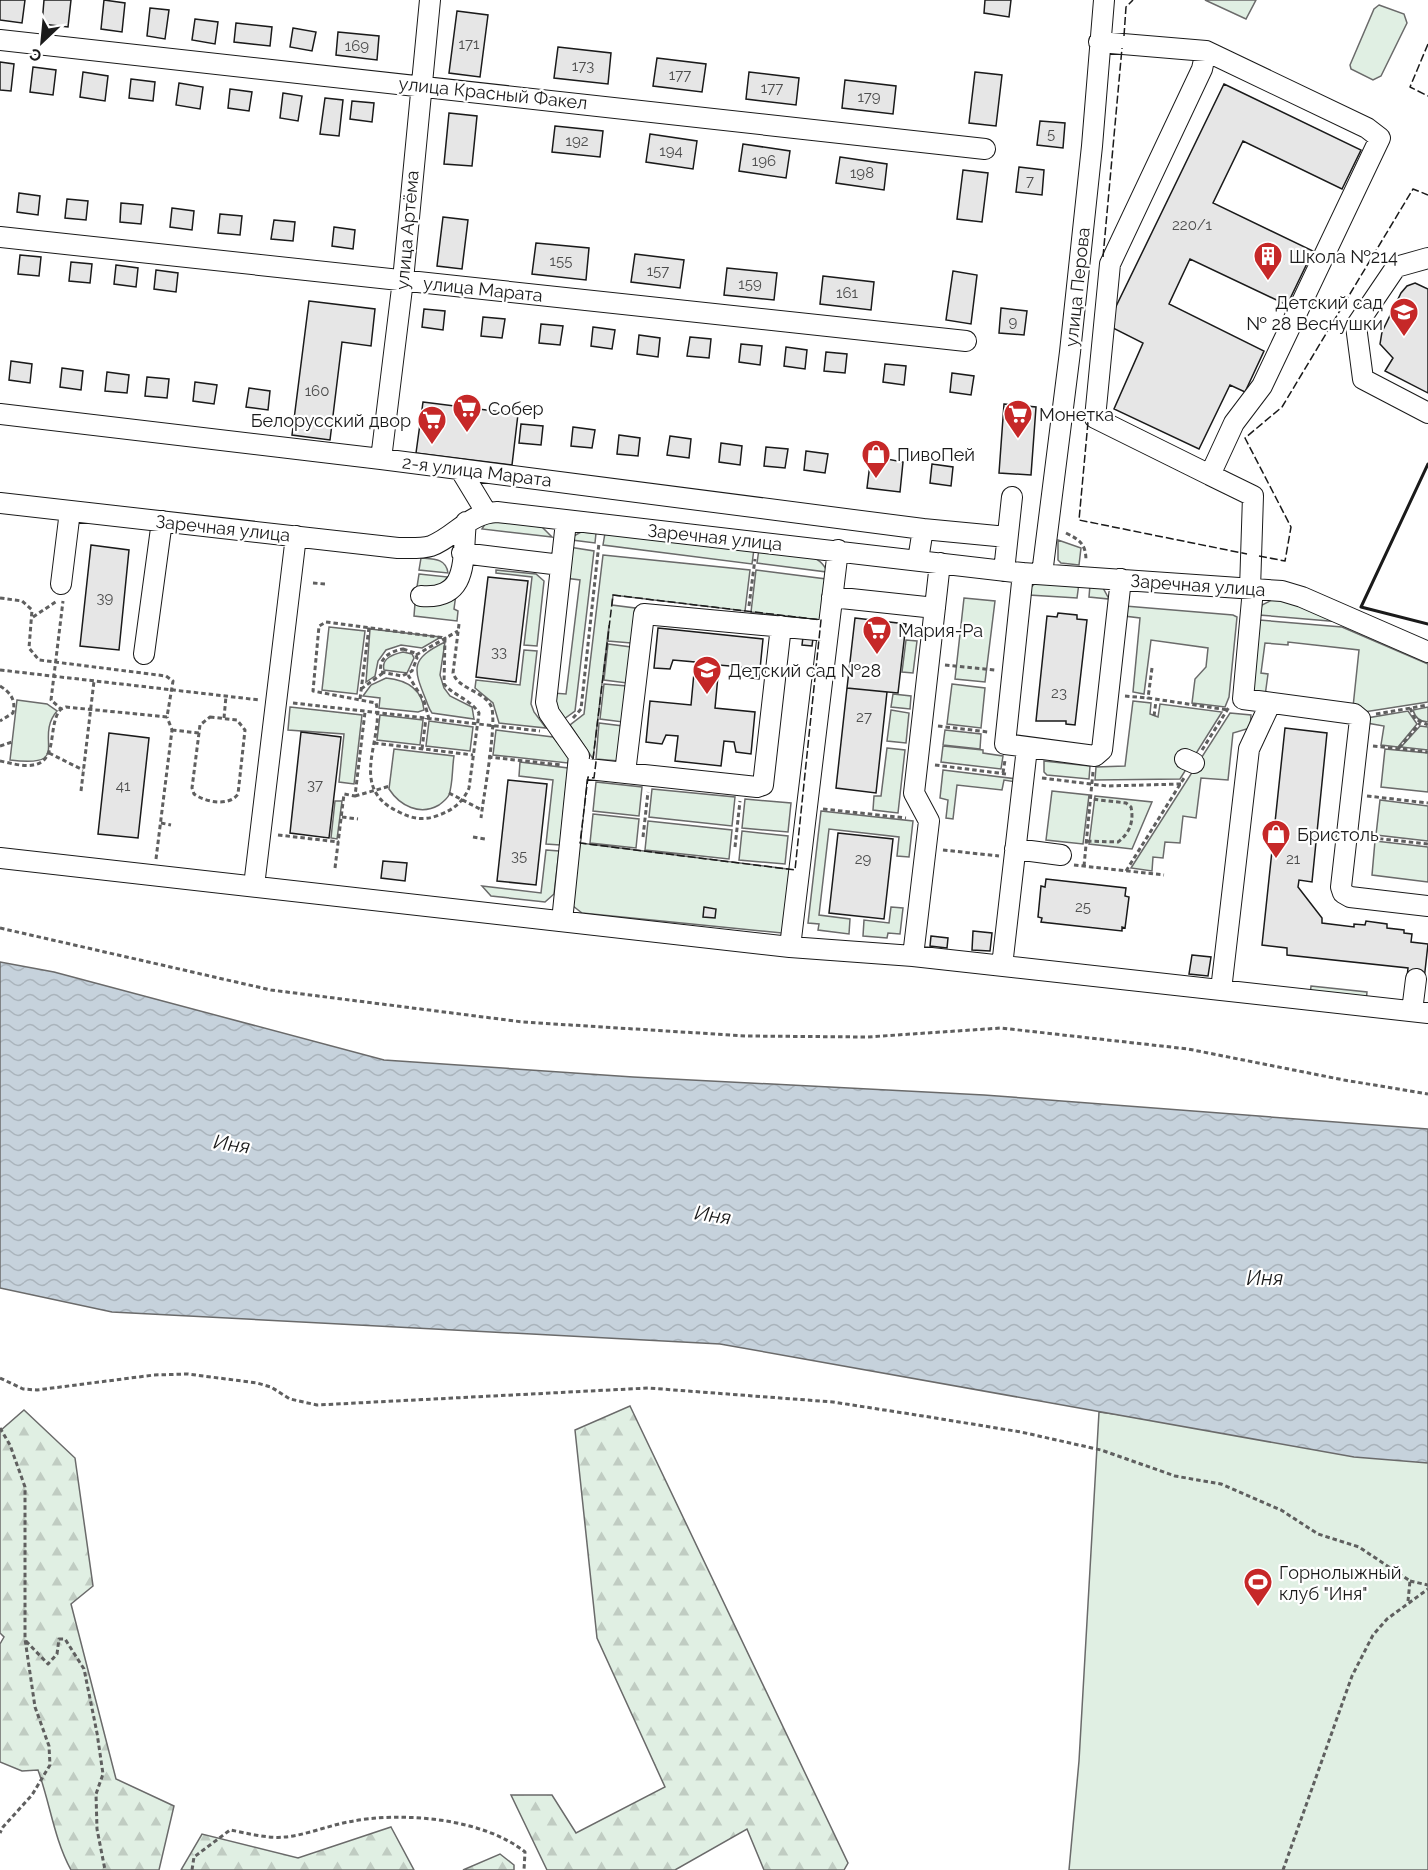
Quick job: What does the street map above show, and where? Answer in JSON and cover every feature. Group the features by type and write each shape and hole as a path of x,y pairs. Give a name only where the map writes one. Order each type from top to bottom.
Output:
{"street":[{"name":"улица Артёма","path":"381,459 403,280 430,0"},
{"name":"улица Перова","path":"1023,572 1092,146 1104,0"},
{"name":"улица Красный Факел","path":"0,40 985,149"},
{"path":"1099,42 1206,51 1367,128 1380,138 1262,386 1234,423 1210,475"},
{"path":"1206,51 1202,69 1110,264 1095,418 1253,496 1252,589 1236,704 1270,704 1353,714 1360,719 1341,887 1343,894 1350,897 1428,906"},
{"name":"улица Марата","path":"0,237 966,341"},
{"path":"1428,258 1396,267 1356,326 1363,379 1428,413"},
{"name":"2-я улица Марата","path":"0,414 381,459 923,529 1007,537"},
{"path":"460,469 486,512"},
{"path":"1012,497 1007,537 1023,572 1005,744 1095,756 1102,750 1121,579"},
{"name":"Заречная улица","path":"0,503 416,548 430,546 466,522 486,512 1023,572 1282,591 1302,597 1428,652"},
{"path":"61,584 70,511"},
{"path":"144,654 162,521"},
{"path":"421,596 436,597 454,589 459,580 466,522"},
{"path":"562,921 579,756 546,708 566,522"},
{"path":"918,560 923,529"},
{"path":"254,886 296,536"},
{"path":"790,947 838,550"},
{"path":"462,553 561,565"},
{"path":"914,956 929,821 914,798 940,563"},
{"path":"832,597 935,608"},
{"path":"625,772 644,614 828,631"},
{"path":"579,768 758,787 765,781 781,626"},
{"path":"1221,990 1249,749 1270,704"},
{"path":"1002,966 1027,748"},
{"path":"1015,849 1061,855"},
{"path":"0,858 790,947 914,956 1420,1012 1416,979"}],"path":[{"path":"567,723 581,709 601,525"},
{"path":"1055,532 1066,533 1083,544 1086,549 1086,566"},
{"path":"748,612 757,542"},
{"path":"314,583 325,584"},
{"path":"0,598 28,604 33,617 31,653 39,660 169,676 173,681 167,717 172,730 154,875"},
{"path":"33,617 63,598 51,700 60,709 167,717"},
{"path":"322,623 369,627 445,638 444,684 451,691 472,703 479,713 469,788 463,800 450,811 423,819 409,817 394,810 376,790 370,770 377,713 376,703 318,694 313,691 319,626 322,623"},
{"path":"459,624 453,673 456,680 485,698 491,706 492,726 481,818"},
{"path":"360,699 369,627"},
{"path":"416,655 458,631"},
{"path":"383,673 380,666 387,655 403,649 410,650 416,655"},
{"path":"408,675 416,662 416,655"},
{"path":"928,663 1012,672"},
{"path":"1148,698 1152,668"},
{"path":"0,670 268,700"},
{"path":"361,689 383,673 408,675"},
{"path":"408,675 424,701 428,719 422,749"},
{"path":"81,791 94,681"},
{"path":"0,686 9,692 16,706 12,713 0,721"},
{"path":"224,718 226,696"},
{"path":"1131,696 1156,701 1236,704"},
{"path":"1154,716 1156,701"},
{"path":"289,703 543,732"},
{"path":"1126,871 1181,784 1190,761 1236,704"},
{"path":"1360,719 1428,705"},
{"path":"1410,708 1415,719 1428,725"},
{"path":"0,761 33,765 45,759 49,753 53,720 60,709"},
{"path":"355,796 365,712"},
{"path":"204,719 237,720 245,730 238,794 234,800 227,802 200,799 194,794 199,733 204,719"},
{"path":"1399,748 1420,723"},
{"path":"922,724 1005,734"},
{"path":"172,730 199,733"},
{"path":"0,746 12,742"},
{"path":"373,743 473,755"},
{"path":"1357,744 1428,752"},
{"path":"49,753 83,770"},
{"path":"1084,866 1095,756"},
{"path":"489,757 579,768"},
{"path":"917,763 1093,784 1181,784"},
{"path":"643,837 650,775"},
{"path":"735,847 742,785"},
{"path":"335,868 344,794 355,796 390,786"},
{"path":"449,793 482,810"},
{"path":"1352,794 1428,802"},
{"path":"1087,841 1118,842 1130,828 1132,814 1131,807 1126,803 1091,799"},
{"path":"807,807 929,821"},
{"path":"342,817 358,819"},
{"path":"160,823 171,825"},
{"path":"273,834 339,842"},
{"path":"1347,835 1428,844"},
{"path":"472,837 485,839"},
{"path":"0,928 271,990 523,1022 779,1036 867,1037 1001,1028 1188,1049 1428,1094"},
{"path":"0,1378 22,1389 37,1390 154,1375 188,1374 257,1383 271,1387 290,1399 317,1406 648,1388 833,1402 1031,1434 1101,1450 1175,1476 1221,1484 1281,1510 1318,1534 1359,1547 1410,1581 1428,1587"},
{"path":"0,1428 10,1445 26,1487 25,1640 35,1707 49,1746 50,1765 32,1795 0,1833"},
{"path":"1408,1601 1410,1581"},
{"path":"1283,1870 1352,1676 1372,1635 1408,1601 1428,1587"},
{"path":"25,1640 48,1664 57,1654 59,1639 65,1640 84,1669 103,1774 96,1794 97,1829 105,1870"},
{"path":"192,1870 194,1857 230,1830 284,1838 350,1821 402,1816 472,1826 512,1841 525,1852 524,1870"}],"green space":[{"path":"1205,0 1256,0 1246,19"},
{"path":"1379,5 1404,14 1407,23 1381,76 1373,80 1351,69 1350,65 1374,9"},
{"path":"496,521 542,527 552,537 482,529 485,524"},
{"path":"581,532 596,533 595,543 572,540 572,537"},
{"path":"605,533 754,549 752,564 603,545"},
{"path":"1058,540 1081,548 1079,565 1061,563 1058,560"},
{"path":"569,547 594,551 575,711 564,719 558,712 553,693 566,694 580,580 565,578"},
{"path":"759,549 807,555 823,564 827,572 757,563"},
{"path":"603,555 750,570 745,611 613,595 612,605 635,608 631,643 608,641 609,625 593,759 570,725 584,714"},
{"path":"421,558 442,562 448,573 419,570"},
{"path":"496,570 536,574 544,581 537,646 524,645 532,577 496,573"},
{"path":"756,570 826,579 821,620 751,612"},
{"path":"419,574 448,577 436,590 417,587"},
{"path":"1037,582 1079,583 1077,598 1029,595 1030,588"},
{"path":"1090,585 1103,588 1109,599 1089,597"},
{"path":"456,594 454,609 458,611 457,621 414,616 415,603"},
{"path":"964,598 995,601 985,682 955,679"},
{"path":"1274,599 1286,599 1341,622 1259,615 1262,605"},
{"path":"1125,606 1237,617 1229,697 1225,707 1192,703 1195,679 1206,667 1208,648 1151,640 1144,694 1133,692 1140,618 1124,616"},
{"path":"1259,620 1342,627 1428,664 1428,702 1364,712 1353,707 1359,650 1288,642 1288,645 1265,643 1261,673 1268,674 1265,696 1250,695"},
{"path":"329,627 365,631 357,694 322,690"},
{"path":"370,629 441,637 422,648 401,645 386,650 378,661 375,676 366,682"},
{"path":"906,640 917,641 913,673 902,672"},
{"path":"445,642 440,675 444,688 450,696 472,707 474,719 432,713 422,689 417,672 420,659"},
{"path":"608,644 631,647 627,683 604,680"},
{"path":"524,650 537,651 531,704 546,728 499,723 493,703 475,688 476,680 520,685"},
{"path":"403,652 412,654 414,658 407,673 384,670 386,660 392,655"},
{"path":"386,678 406,683 412,687 420,696 424,710 418,712 379,708 380,698 363,696 371,685"},
{"path":"604,684 627,686 623,722 600,719"},
{"path":"952,684 985,688 981,728 947,724"},
{"path":"893,694 911,696 910,709 891,707"},
{"path":"17,700 47,704 57,711 51,721 47,755 41,760 10,760"},
{"path":"1133,701 1151,703 1150,714 1158,717 1160,704 1222,712 1180,779 1095,780 1096,767 1125,766"},
{"path":"290,707 362,715 354,784 339,782 344,734 288,730"},
{"path":"1428,707 1428,722 1418,719 1413,710"},
{"path":"891,710 909,713 906,743 887,741"},
{"path":"1408,711 1417,724 1398,747 1381,745 1384,726 1367,723 1367,718"},
{"path":"1230,713 1251,715 1250,728 1233,733 1228,780 1201,778 1196,818 1183,816 1180,843 1165,842 1163,858 1153,857 1152,871 1131,868"},
{"path":"380,715 423,720 420,745 377,740"},
{"path":"429,721 473,727 470,751 426,746"},
{"path":"599,723 623,726 619,761 596,759"},
{"path":"1420,726 1428,727 1428,750 1401,747"},
{"path":"496,730 553,737 569,757 568,763 493,755"},
{"path":"945,730 981,734 980,749 943,745"},
{"path":"943,746 983,750 983,753 1003,756 1001,769 941,762"},
{"path":"887,748 905,750 898,813 873,810 874,796 881,796"},
{"path":"394,749 454,756 451,786 446,799 439,805 425,810 411,807 399,800 389,789"},
{"path":"1385,749 1428,753 1428,792 1381,787"},
{"path":"1044,761 1090,766 1089,779 1047,775 1044,772"},
{"path":"520,762 568,768 560,845 546,844 553,780 519,776"},
{"path":"943,770 1017,779 1016,782 1004,780 1002,790 957,785 953,819 946,818 948,800 940,798"},
{"path":"596,782 642,787 639,816 593,811"},
{"path":"652,789 735,797 732,826 649,817"},
{"path":"1052,791 1089,795 1083,844 1046,840"},
{"path":"1095,796 1152,802 1132,849 1089,844"},
{"path":"745,799 791,803 788,832 742,828"},
{"path":"1380,800 1428,806 1428,841 1376,835"},
{"path":"335,801 342,801 337,839 331,838"},
{"path":"821,811 913,821 909,857 897,856 899,837 829,829 819,915 850,919 849,934 818,930 819,924 808,923"},
{"path":"593,814 639,819 636,848 590,843"},
{"path":"648,821 732,830 729,859 645,850"},
{"path":"742,831 788,836 785,864 739,860"},
{"path":"1375,841 1428,847 1428,882 1372,875"},
{"path":"580,843 795,870 782,933 582,913 573,906"},
{"path":"546,850 559,851 554,894 545,902 491,896 482,886 541,893"},
{"path":"891,907 903,908 900,934 888,933 887,938 863,936 864,920 889,923"},
{"path":"1311,986 1367,992 1366,1002 1310,996"},
{"path":"630,1406 848,1863 844,1870 764,1870 747,1829 675,1870 547,1870 511,1795 552,1795 576,1833 665,1787 597,1638 575,1430"},
{"path":"24,1410 75,1458 93,1586 71,1604 116,1779 174,1806 159,1870 71,1870 60,1846 38,1770 22,1771 0,1762 0,1644 4,1637 0,1633 0,1431"},
{"name":"Горнолыжный клуб \"Иня\"","path":"1099,1412 1428,1455 1428,1870 1069,1870 1079,1761"},
{"path":"391,1827 414,1870 181,1870 202,1834 298,1858"},
{"path":"500,1854 514,1865 514,1870 463,1870"}],"water":[{"name":"Иня","path":"0,962 54,972 384,1060 633,1077 984,1095 1428,1129 1428,1463 1354,1457 720,1344 112,1312 0,1288"}],"building":[{"path":"0,0 25,0 22,23 0,20"},
{"path":"44,0 71,0 68,27 42,24"},
{"path":"104,0 125,3 122,32 101,29"},
{"path":"985,0 1011,0 1009,17 984,13"},
{"path":"150,8 169,10 165,39 147,36"},
{"path":"457,11 488,15 480,77 449,73"},
{"path":"195,19 218,22 215,44 192,40"},
{"path":"236,23 272,27 270,46 234,42"},
{"path":"293,28 316,32 312,51 290,47"},
{"path":"338,32 379,36 377,60 336,55"},
{"path":"558,47 611,53 608,84 554,78"},
{"path":"657,58 706,64 702,92 653,86"},
{"path":"0,62 14,64 11,91 0,90"},
{"path":"33,67 56,70 53,95 30,92"},
{"path":"83,72 108,76 105,101 80,97"},
{"path":"749,72 799,78 796,105 746,99"},
{"path":"975,72 1002,75 996,126 969,123"},
{"path":"131,79 155,82 153,101 129,98"},
{"path":"845,80 896,86 893,114 842,108"},
{"path":"179,83 203,87 200,109 176,105"},
{"name":"Школа №214","path":"1224,84 1361,150 1342,189 1243,141 1213,203 1313,251 1287,305 1190,259 1169,304 1264,351 1245,392 1230,385 1199,449 1114,409 1143,343 1107,325"},
{"path":"230,89 252,92 249,111 228,108"},
{"path":"283,93 302,96 298,121 280,118"},
{"path":"325,98 343,100 339,136 320,134"},
{"path":"352,101 374,103 372,122 350,119"},
{"path":"449,113 477,116 472,166 444,164"},
{"path":"1040,121 1065,123 1063,148 1037,145"},
{"path":"555,126 603,131 600,157 552,152"},
{"path":"650,134 697,141 693,169 646,162"},
{"path":"743,144 790,151 786,178 739,171"},
{"path":"840,157 887,164 884,190 836,183"},
{"path":"1019,167 1044,170 1042,195 1016,192"},
{"path":"963,170 988,173 982,222 957,219"},
{"path":"19,193 40,196 38,215 17,212"},
{"path":"67,199 88,201 86,220 65,218"},
{"path":"121,203 143,205 141,224 120,222"},
{"path":"172,208 194,211 192,230 170,227"},
{"path":"220,214 242,216 240,235 218,233"},
{"path":"443,217 468,220 462,269 437,266"},
{"path":"274,220 295,222 293,241 271,239"},
{"path":"334,227 355,230 353,249 332,246"},
{"path":"536,243 589,248 586,280 532,274"},
{"path":"635,254 684,260 680,288 631,282"},
{"path":"20,255 41,257 39,276 18,274"},
{"path":"71,262 92,264 90,283 69,281"},
{"path":"116,265 138,268 136,287 114,284"},
{"path":"727,268 777,273 774,300 724,295"},
{"path":"156,270 178,273 176,292 154,289"},
{"path":"953,271 977,275 971,324 946,320"},
{"path":"823,276 874,282 871,310 820,304"},
{"name":"Детский сад № 28 Веснушки","path":"1415,283 1428,289 1428,393 1385,371 1393,358 1380,344 1382,332 1401,293 1407,286"},
{"path":"309,301 375,309 371,346 342,342 330,440 292,435"},
{"path":"1001,308 1027,311 1024,335 999,333"},
{"path":"424,309 445,311 443,330 422,327"},
{"path":"483,317 505,319 502,338 481,336"},
{"path":"541,324 563,326 560,345 539,343"},
{"path":"593,327 615,330 612,349 591,346"},
{"path":"639,335 660,338 658,357 637,354"},
{"path":"690,337 711,339 709,358 687,356"},
{"path":"741,344 762,346 760,365 739,362"},
{"path":"786,347 807,350 805,369 784,366"},
{"path":"826,352 847,354 845,373 824,371"},
{"path":"11,361 32,364 30,383 9,380"},
{"path":"885,364 906,366 904,385 883,382"},
{"path":"62,368 83,371 81,390 60,387"},
{"path":"107,372 129,375 127,393 105,391"},
{"path":"952,373 974,376 971,395 950,392"},
{"path":"147,377 169,379 167,398 145,396"},
{"path":"195,382 217,385 214,404 193,401"},
{"path":"249,388 270,391 268,410 246,407"},
{"name":"Собер","path":"423,402 518,414 512,465 416,453"},
{"name":"Монетка","path":"1004,404 1036,407 1031,475 999,473"},
{"path":"521,424 543,426 541,445 519,443"},
{"path":"573,427 595,430 592,448 571,446"},
{"path":"619,435 640,438 638,456 617,454"},
{"path":"670,436 691,439 689,458 667,455"},
{"path":"721,443 742,446 740,465 719,462"},
{"path":"766,447 788,449 785,468 764,466"},
{"path":"806,451 828,454 825,473 804,470"},
{"path":"871,456 903,462 900,492 867,488"},
{"path":"932,464 953,467 951,486 930,483"},
{"path":"91,545 129,550 119,650 80,646"},
{"path":"488,577 528,581 516,682 476,677"},
{"path":"1058,613 1077,615 1077,619 1087,620 1075,725 1066,724 1066,721 1036,721 1047,616 1057,617"},
{"name":"Мария-Ра","path":"855,618 906,624 898,693 847,688"},
{"path":"658,628 763,639 759,679 743,677 741,667 719,665 715,708 755,712 751,754 736,752 734,742 724,741 721,766 675,761 678,736 666,735 662,744 646,742 650,701 691,705 695,662 673,660 670,669 654,668"},
{"path":"803,637 813,638 812,646 802,645"},
{"path":"847,688 887,692 876,793 836,788"},
{"path":"1285,728 1327,733 1312,882 1299,880 1298,887 1322,918 1322,923 1354,927 1354,924 1365,925 1366,921 1387,924 1387,928 1404,930 1404,933 1412,934 1411,942 1428,944 1424,980 1407,978 1408,968 1287,955 1287,948 1262,945"},
{"path":"301,732 341,737 329,838 290,833"},
{"path":"109,733 149,738 138,838 98,834"},
{"path":"508,780 547,784 536,885 497,881"},
{"path":"838,833 893,839 884,919 829,913"},
{"path":"383,861 407,863 405,881 381,878"},
{"path":"1046,879 1126,888 1125,896 1129,897 1125,928 1122,927 1122,931 1041,922 1042,918 1038,917 1041,886 1045,887"},
{"path":"704,907 716,909 715,918 703,917"},
{"path":"973,931 992,933 990,951 972,950"},
{"path":"931,936 948,938 947,948 930,946"},
{"path":"1192,955 1211,957 1208,976 1189,974"}],"fence":[{"path":"1124,36 1126,7 1133,0"},
{"path":"1428,44 1410,87 1428,96"},
{"path":"1103,257 1122,48"},
{"path":"1259,556 1285,561 1291,527 1245,438 1282,407 1413,189 1428,195"},
{"path":"1088,422 1079,520 1247,554"},
{"path":"613,595 821,620 795,870 580,843 588,777 594,778 596,762 593,759 613,595"}],"wall":[{"path":"1428,464 1361,607 1428,624"}],"place":[{"name":"Школа №214","path":"1268,282"},
{"name":"Детский сад № 28 Веснушки","path":"1404,338"},
{"name":"Собер","path":"467,434"},
{"name":"Монетка","path":"1018,440"},
{"name":"Белорусский двор","path":"432,446"},
{"name":"ПивоПей","path":"876,480"},
{"name":"Мария-Ра","path":"877,656"},
{"name":"Детский сад №28","path":"707,696"},
{"name":"Бристоль","path":"1276,860"},
{"name":"Горнолыжный клуб \"Иня\"","path":"1258,1608"}]}
